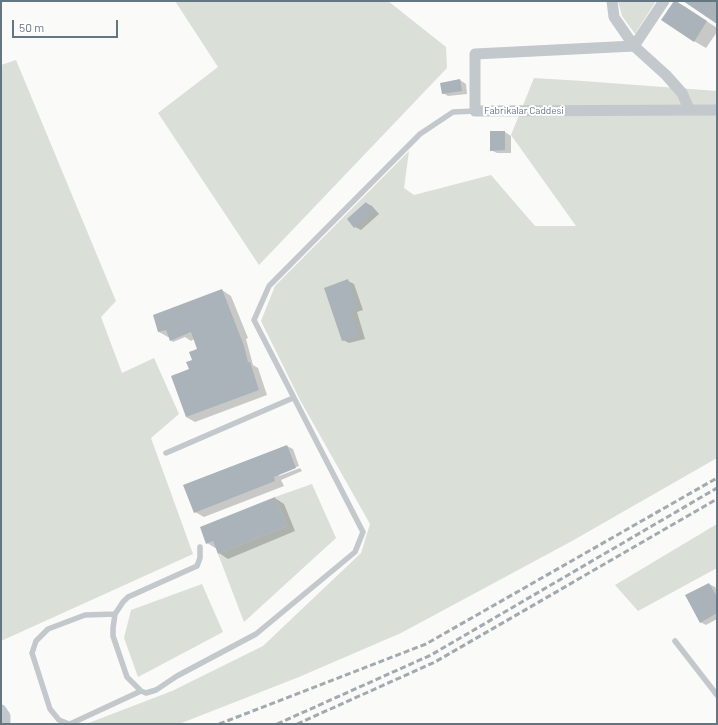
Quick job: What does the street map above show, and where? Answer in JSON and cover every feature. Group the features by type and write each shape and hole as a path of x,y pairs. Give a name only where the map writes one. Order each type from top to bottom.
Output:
{"street":[{"path":"612,1 614,17 634,46 682,93 689,109"},
{"path":"634,46 664,1"},
{"name":"Fabrikalar Caddesi","path":"634,46 475,54 475,111 717,110"},
{"path":"1,710 5,716 5,724"}],"lane":[{"path":"200,547 200,558 197,566 128,597 115,614 113,636 127,677 146,693 156,690 177,676 256,634 355,552 363,532 254,320 269,286 420,134 452,112 475,111"},
{"path":"166,453 294,398"},
{"path":"115,614 85,615 48,629 36,641 32,653 50,709 59,720 70,724 142,691"},
{"path":"675,641 717,695"}],"shaded area":[{"path":"175,1 388,1 446,47 447,68 259,265 158,113 218,67"},
{"path":"618,1 656,1 635,34 622,16"},
{"path":"16,60 116,301 101,317 122,373 154,358 179,414 151,438 193,554 1,641 1,65"},
{"path":"534,78 717,91 717,458 572,541 401,633 299,677 179,724 86,724 172,691 263,646 361,553 370,524 300,400 261,321 275,286 409,151 404,188 414,195 491,175 535,226 576,226 511,135"},
{"path":"312,484 336,538 244,622 218,554 287,526 275,497"},
{"path":"717,524 717,568 638,611 615,585"},
{"path":"202,584 223,632 138,677 124,638 131,610"}],"building":[{"path":"674,1 707,21 694,42 661,20"},
{"path":"683,1 717,1 717,24"},
{"path":"460,79 462,91 442,94 440,83"},
{"path":"490,131 505,131 505,150 490,151"},
{"path":"366,202 374,211 354,228 347,219"},
{"path":"348,279 358,307 351,309 359,336 342,341 324,288"},
{"path":"222,289 259,390 186,417 171,376 189,369 186,362 192,360 189,352 197,349 191,332 170,341 166,330 158,332 153,315"},
{"path":"287,445 296,468 274,477 275,481 194,513 183,485"},
{"path":"275,497 287,526 218,554 213,541 206,544 200,527"},
{"path":"709,583 717,597 717,613 700,623 685,595"}],"railway":[{"path":"219,724 426,644 717,478"},
{"path":"277,724 431,655 717,488"},
{"path":"297,724 435,662 717,499"}]}
